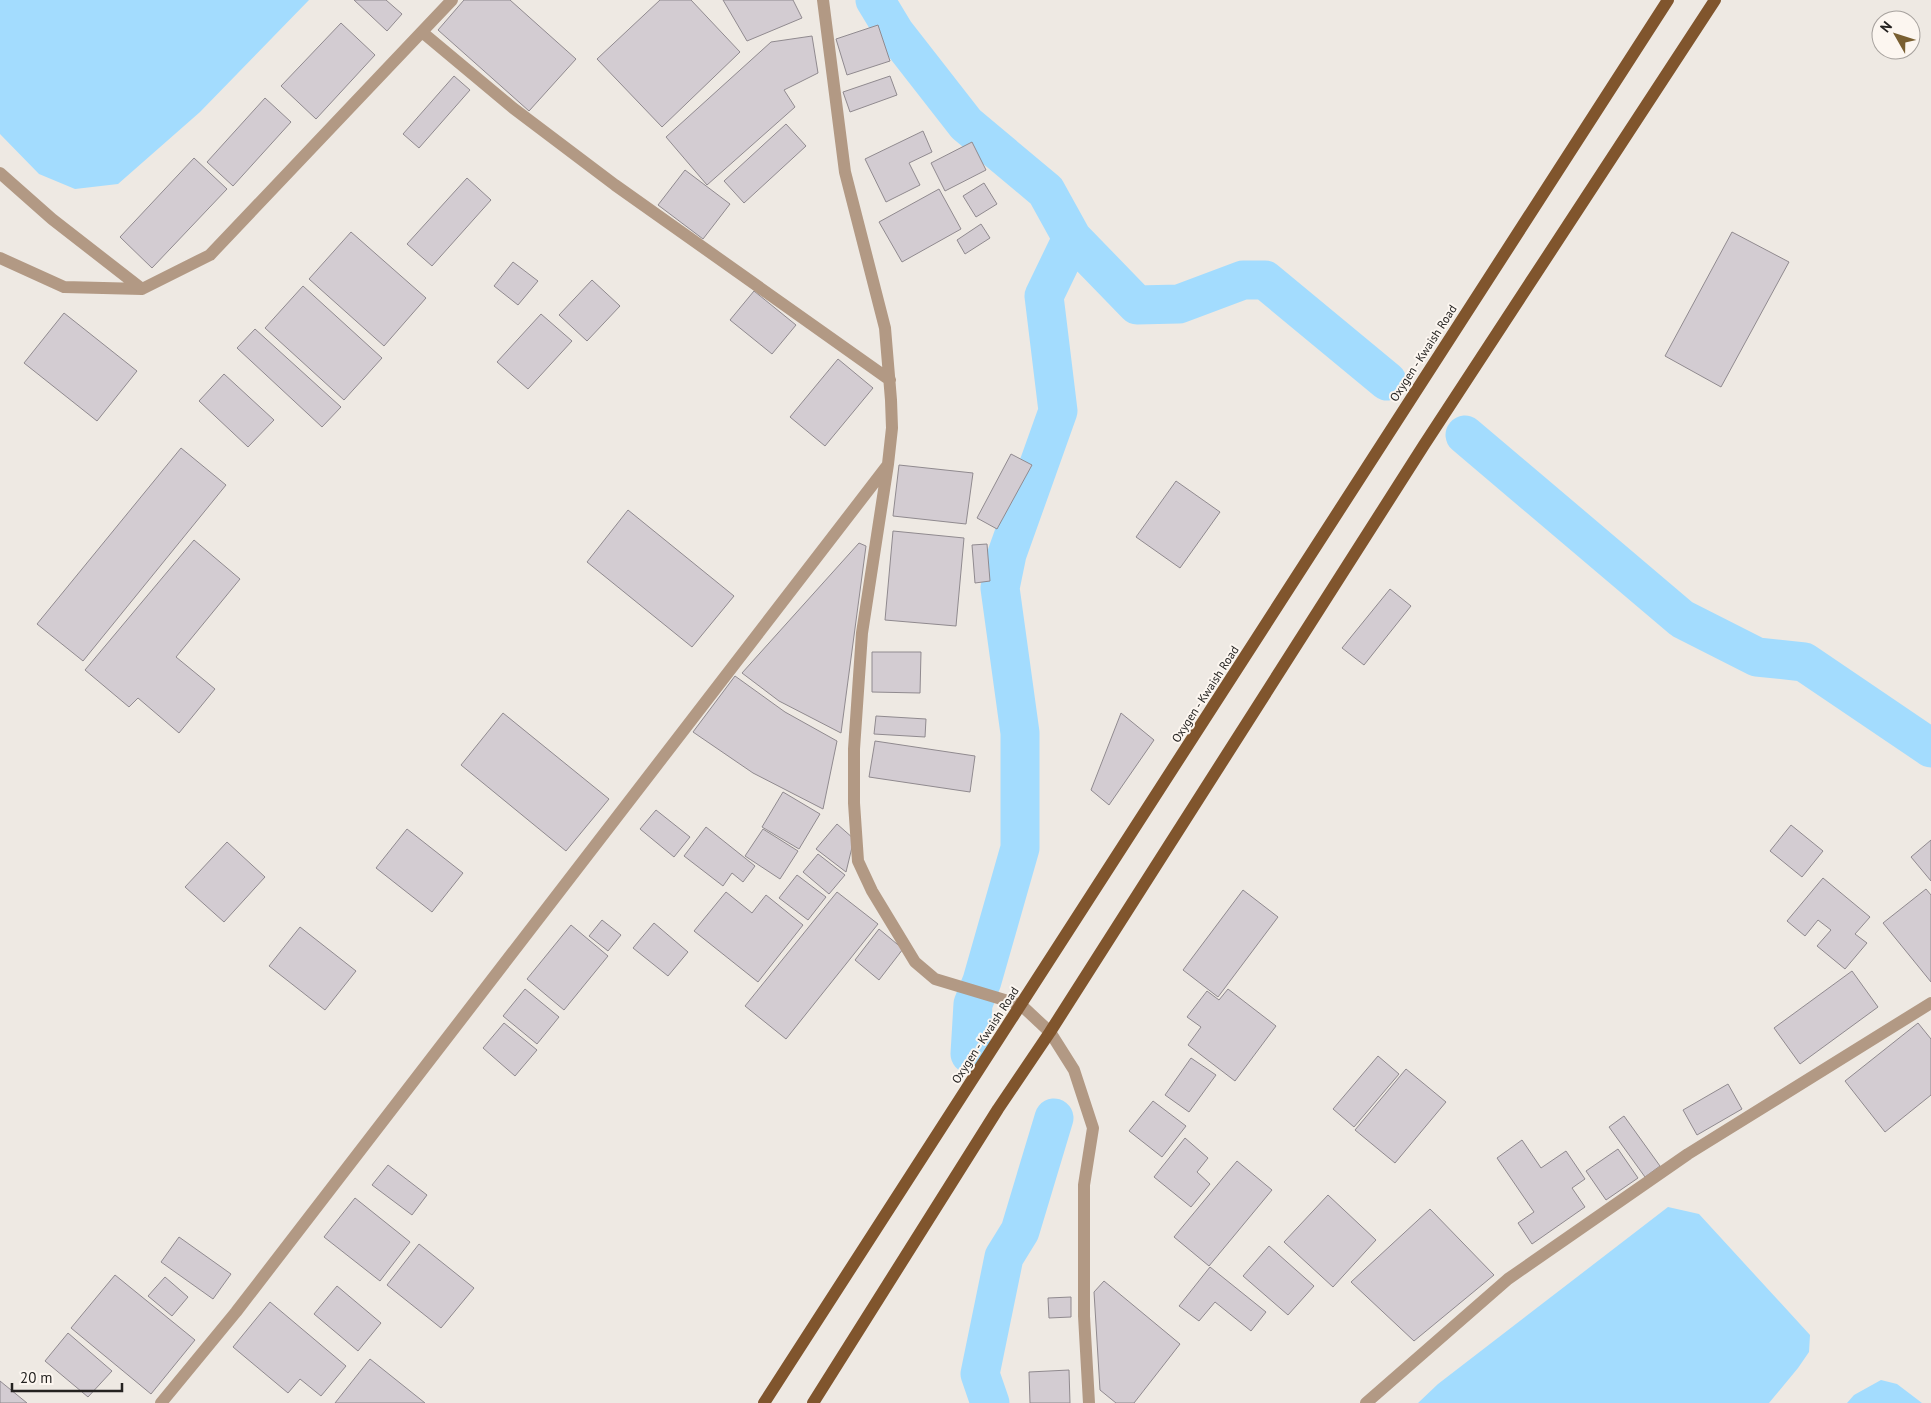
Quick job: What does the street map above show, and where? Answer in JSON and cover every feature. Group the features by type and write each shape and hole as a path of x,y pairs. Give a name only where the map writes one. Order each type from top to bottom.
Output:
{"main road":[{"name":"Oxygen - Kwaish Road","path":"764,1403 1015,1003 1668,0"},
{"path":"813,1403 998,1109 1050,1032 1424,446 1715,0"}],"street":[{"path":"0,258 64,286 142,289 210,255 452,0"},
{"path":"824,0 845,172 885,328 892,428 862,633 854,749 854,803 858,861 872,890 915,962 935,979 1015,1003 1050,1032 1074,1070 1093,1128 1084,1185 1084,1316 1089,1403"},
{"path":"422,32 513,108 615,185 890,380"},
{"path":"0,173 52,219 142,289"},
{"path":"161,1403 242,1304 888,464"},
{"path":"1366,1403 1508,1279 1688,1154 1931,1003"}],"water":[{"path":"0,0 309,0 200,112 118,184 75,189 39,174 0,134"},
{"path":"1668,1207 1699,1214 1810,1335 1809,1352 1769,1403 1418,1403 1438,1384"},
{"path":"1881,1380 1897,1384 1922,1403 1847,1403 1854,1395"}],"building":[{"path":"354,0 386,0 402,14 387,31"},
{"path":"464,0 510,0 576,59 529,111 438,30"},
{"path":"660,0 691,0 740,52 662,127 597,59"},
{"path":"723,0 793,0 802,18 747,41"},
{"path":"341,23 375,55 316,119 281,86"},
{"path":"878,25 890,61 847,75 836,39"},
{"path":"812,36 818,73 784,90 795,107 707,185 666,137 771,42"},
{"path":"454,76 470,90 419,148 403,134"},
{"path":"890,76 897,95 850,112 843,92"},
{"path":"265,98 291,122 233,186 207,162"},
{"path":"786,124 806,146 744,203 724,181"},
{"path":"923,131 932,152 909,163 920,185 886,202 865,159"},
{"path":"972,142 986,170 945,191 931,163"},
{"path":"194,158 227,189 152,268 120,237"},
{"path":"685,170 730,204 703,239 658,205"},
{"path":"467,178 491,200 432,266 407,244"},
{"path":"984,183 997,204 976,217 963,196"},
{"path":"939,189 961,229 902,262 879,222"},
{"path":"981,224 990,238 965,254 957,240"},
{"path":"351,232 426,298 384,346 309,279"},
{"path":"1732,232 1789,262 1721,387 1665,356"},
{"path":"513,262 538,281 518,305 494,286"},
{"path":"592,280 620,306 587,341 559,315"},
{"path":"303,286 382,358 344,400 265,328"},
{"path":"754,291 796,325 772,354 730,320"},
{"path":"64,313 137,371 97,421 24,363"},
{"path":"541,314 572,341 528,389 497,362"},
{"path":"255,329 341,407 322,427 237,348"},
{"path":"838,359 873,388 825,446 790,417"},
{"path":"224,374 274,420 248,447 199,401"},
{"path":"181,448 226,485 83,661 37,624"},
{"path":"1011,454 1032,465 997,529 977,518"},
{"path":"899,465 973,473 966,524 893,516"},
{"path":"1176,481 1220,512 1180,568 1136,537"},
{"path":"628,510 734,596 692,647 587,562"},
{"path":"893,531 964,538 956,626 885,620"},
{"path":"194,540 240,579 176,657 215,689 179,733 138,698 129,707 85,670"},
{"path":"859,543 866,546 841,733 779,701 742,673"},
{"path":"987,544 990,581 975,583 972,545"},
{"path":"1390,589 1411,606 1364,665 1342,648"},
{"path":"872,652 921,652 920,693 872,692"},
{"path":"735,676 785,712 837,741 823,809 753,773 693,732"},
{"path":"503,713 609,799 566,851 461,765"},
{"path":"1121,713 1154,740 1109,805 1091,790"},
{"path":"876,716 926,719 925,737 874,734"},
{"path":"875,741 975,756 970,792 869,777"},
{"path":"783,792 820,814 799,849 762,827"},
{"path":"656,810 690,837 674,857 640,829"},
{"path":"837,824 854,839 846,872 816,849"},
{"path":"1791,825 1823,851 1802,877 1770,851"},
{"path":"706,827 755,866 743,882 732,873 723,886 684,856"},
{"path":"407,829 463,873 432,912 376,868"},
{"path":"763,829 798,851 780,879 745,856"},
{"path":"1931,840 1931,881 1911,857"},
{"path":"227,842 265,877 224,922 185,887"},
{"path":"818,854 845,875 829,894 803,872"},
{"path":"797,875 826,897 808,920 779,898"},
{"path":"1823,878 1870,917 1855,934 1867,943 1845,969 1817,946 1831,930 1818,920 1805,936 1787,921"},
{"path":"1926,889 1931,895 1931,982 1883,923"},
{"path":"1243,890 1278,917 1218,997 1183,970"},
{"path":"726,892 752,913 766,895 803,925 758,982 694,931"},
{"path":"837,892 878,924 786,1039 745,1006"},
{"path":"602,920 621,935 608,951 589,936"},
{"path":"654,923 688,952 668,976 633,948"},
{"path":"571,925 608,956 564,1010 527,979"},
{"path":"300,927 356,971 325,1010 269,966"},
{"path":"879,929 903,949 879,980 855,960"},
{"path":"1852,971 1878,1007 1800,1064 1774,1028"},
{"path":"525,989 559,1017 537,1044 503,1016"},
{"path":"1228,989 1276,1026 1235,1081 1188,1045 1201,1027 1187,1017 1207,991 1219,1000"},
{"path":"504,1023 537,1050 515,1076 483,1048"},
{"path":"1918,1023 1931,1039 1931,1095 1885,1132 1845,1081"},
{"path":"1378,1056 1399,1074 1354,1127 1333,1109"},
{"path":"1191,1058 1216,1075 1189,1112 1165,1095"},
{"path":"1406,1069 1446,1102 1395,1163 1355,1130"},
{"path":"1728,1084 1742,1109 1697,1135 1683,1110"},
{"path":"1153,1101 1186,1126 1162,1157 1129,1131"},
{"path":"1624,1116 1660,1166 1645,1177 1609,1127"},
{"path":"1185,1138 1208,1158 1197,1172 1210,1184 1191,1207 1154,1177"},
{"path":"1522,1140 1541,1168 1566,1151 1585,1179 1572,1188 1585,1207 1532,1244 1518,1223 1534,1212 1497,1158"},
{"path":"1618,1149 1638,1178 1606,1200 1586,1171"},
{"path":"1237,1161 1272,1190 1209,1266 1174,1237"},
{"path":"388,1165 427,1195 412,1215 372,1185"},
{"path":"1328,1195 1376,1240 1333,1287 1284,1242"},
{"path":"355,1198 410,1242 380,1281 324,1237"},
{"path":"1430,1209 1494,1275 1414,1341 1351,1282"},
{"path":"179,1237 231,1274 213,1299 161,1262"},
{"path":"419,1244 474,1288 441,1328 387,1285"},
{"path":"1269,1246 1314,1286 1288,1315 1243,1276"},
{"path":"1210,1267 1266,1312 1251,1331 1215,1302 1199,1321 1179,1306"},
{"path":"115,1275 195,1340 151,1394 71,1328"},
{"path":"165,1277 188,1297 172,1316 148,1296"},
{"path":"1104,1281 1180,1344 1134,1403 1116,1403 1100,1390 1094,1292"},
{"path":"337,1286 381,1323 358,1351 314,1314"},
{"path":"1071,1297 1071,1317 1049,1318 1048,1298"},
{"path":"270,1302 346,1366 321,1396 300,1379 288,1393 233,1347"},
{"path":"68,1333 112,1371 88,1397 45,1361"},
{"path":"370,1359 425,1403 335,1403"},
{"path":"1069,1370 1070,1403 1030,1403 1029,1372"},
{"path":"0,1381 27,1403 0,1403"}],"waterway":[{"path":"875,0 895,33 966,124 1046,191 1072,238 1044,296 1058,411 1007,554 1000,588 1020,733 1020,848 982,981 973,1004 970,1054"},
{"path":"1072,238 1137,305 1179,304 1243,280 1265,280 1387,381"},
{"path":"1465,435 1682,619 1757,657 1804,662 1931,748"},
{"path":"990,1403 980,1374 1004,1257 1020,1231 1054,1118"}]}
